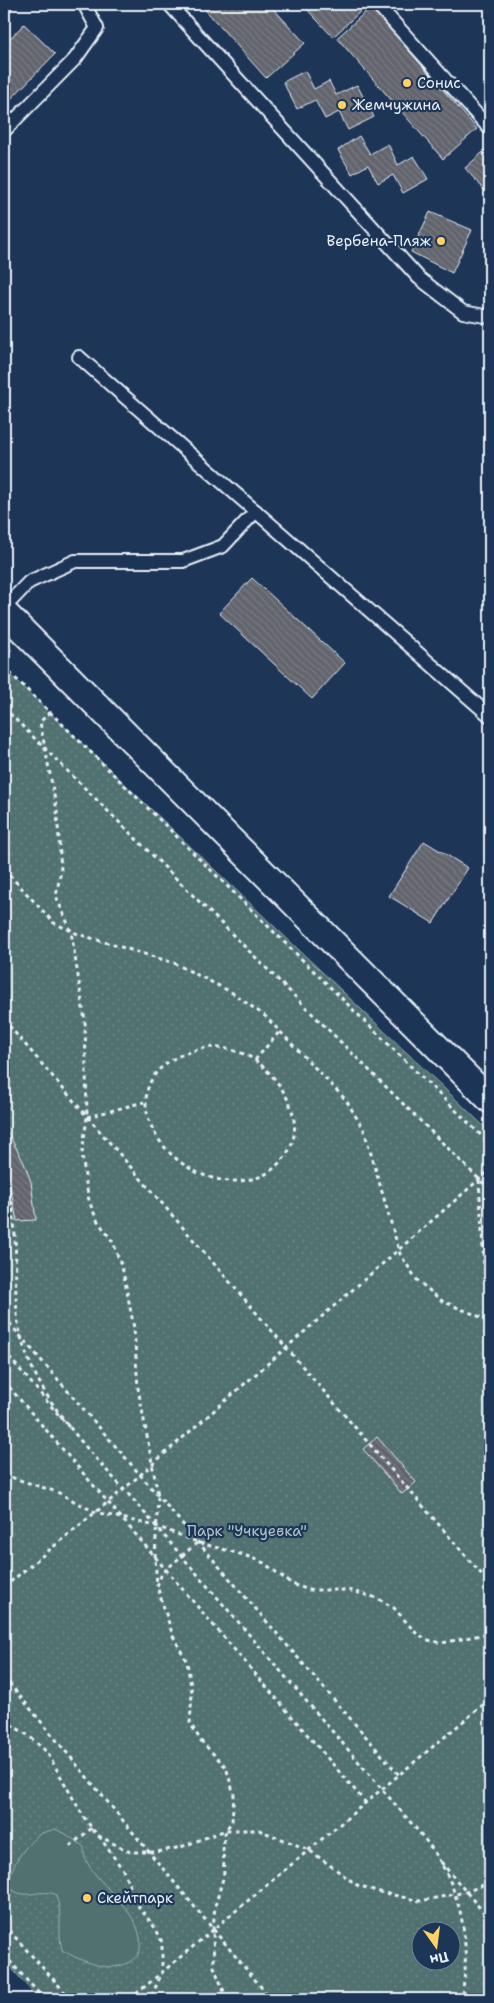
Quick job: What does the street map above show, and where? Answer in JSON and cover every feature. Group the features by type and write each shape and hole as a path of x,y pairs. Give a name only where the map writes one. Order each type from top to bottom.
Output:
{"street":[{"path":"4,610 490,1100"}],"lane":[{"path":"4,130 75,60 97,28 84,4"},
{"path":"169,4 419,278 463,312 490,326"},
{"path":"377,4 490,129"},
{"path":"463,312 490,317"},
{"path":"79,357 490,716"},
{"path":"4,610 29,582 75,561 183,561 224,546 256,511"}],"path":[{"path":"4,667 490,1144"},
{"path":"4,708 490,1190"},
{"path":"50,712 40,722 57,811 61,870 56,896 71,931 85,1021 87,1117 82,1154 89,1201 97,1220 113,1242 123,1271 134,1328 138,1388 158,1495 155,1558 157,1586 172,1636 187,1662 192,1693 190,1724 201,1742 226,1767 231,1781 235,1808 232,1821 226,1830 222,1844 224,1875 215,1906 214,1930 214,1967 228,1999"},
{"path":"4,869 54,922 71,931 174,963 231,992 265,1016 346,1100 364,1130 399,1250 417,1280 442,1301 490,1320"},
{"path":"4,1020 490,1584"},
{"path":"255,1060 280,1031"},
{"path":"209,1047 237,1051 255,1060 283,1090 292,1107 296,1125 293,1144 286,1156 271,1172 241,1181 215,1179 176,1159 158,1140 146,1114 144,1102 151,1080 159,1069 181,1055 209,1047"},
{"path":"87,1117 144,1102"},
{"path":"4,1587 152,1465 490,1170"},
{"path":"4,1178 9,1192 16,1232 17,1315 23,1339 38,1379 90,1452"},
{"path":"480,1180 484,1266 490,1294"},
{"path":"4,1317 400,1775"},
{"path":"4,1352 382,1789 490,1920"},
{"path":"4,1381 366,1803"},
{"path":"4,1475 57,1492 95,1512 156,1526 198,1543 244,1555 264,1563 292,1584 309,1590 348,1590 377,1598 394,1608 416,1632 428,1640 442,1643 490,1634"},
{"path":"157,1586 162,1572 198,1543"},
{"path":"4,1677 271,1999"},
{"path":"130,1999 490,1699"},
{"path":"4,1720 29,1736 47,1752 83,1816 123,1870 139,1907 159,1936 162,1942 162,1973 150,1999"},
{"path":"70,1846 92,1828"},
{"path":"98,1835 130,1852 149,1852 181,1847 226,1830 259,1830 308,1850 357,1885 420,1901 466,1892 490,1882"},
{"path":"438,1858 456,1894 463,1919 466,1950 461,1999"},
{"path":"4,1892 9,1887"},
{"path":"4,1925 71,1999"},
{"path":"4,1955 44,1999"}],"green space":[{"name":"Парк \"Учкуевка\"","path":"4,669 490,1132 490,1999 38,1999 4,1959"},
{"name":"Скейтпарк","path":"55,1829 66,1834 84,1847 85,1859 136,1924 140,1936 140,1949 138,1955 131,1961 123,1965 105,1967 87,1962 62,1950 60,1915 55,1894 24,1894 14,1891 10,1878 16,1861 28,1845 40,1834"}],"building":[{"path":"200,4 269,4 305,43 266,78"},
{"path":"302,4 365,4 367,5 333,37"},
{"name":"Сонис","path":"371,7 477,129 443,159 337,38"},
{"path":"24,24 55,54 4,106 4,45"},
{"name":"Жемчужина","path":"305,71 314,89 329,81 336,95 357,85 374,117 348,130 339,112 325,119 315,100 297,109 283,82"},
{"path":"359,136 370,154 388,144 398,165 414,156 428,179 403,193 393,175 378,183 368,165 352,174 338,150"},
{"path":"490,146 490,197 465,168"},
{"name":"Вербена-Пляж","path":"430,212 472,230 452,273 411,252"},
{"path":"490,277 490,293 482,285"},
{"path":"252,578 345,663 312,699 219,613"},
{"path":"424,841 468,868 433,923 389,896"},
{"path":"4,1125 24,1163 31,1182 36,1220 17,1221 4,1165"},
{"path":"377,1437 416,1482 402,1494 363,1449"}],"place":[{"name":"Сонис","path":"407,83"},
{"name":"Жемчужина","path":"342,105"},
{"name":"Вербена-Пляж","path":"441,241"},
{"name":"Скейтпарк","path":"87,1898"}]}
